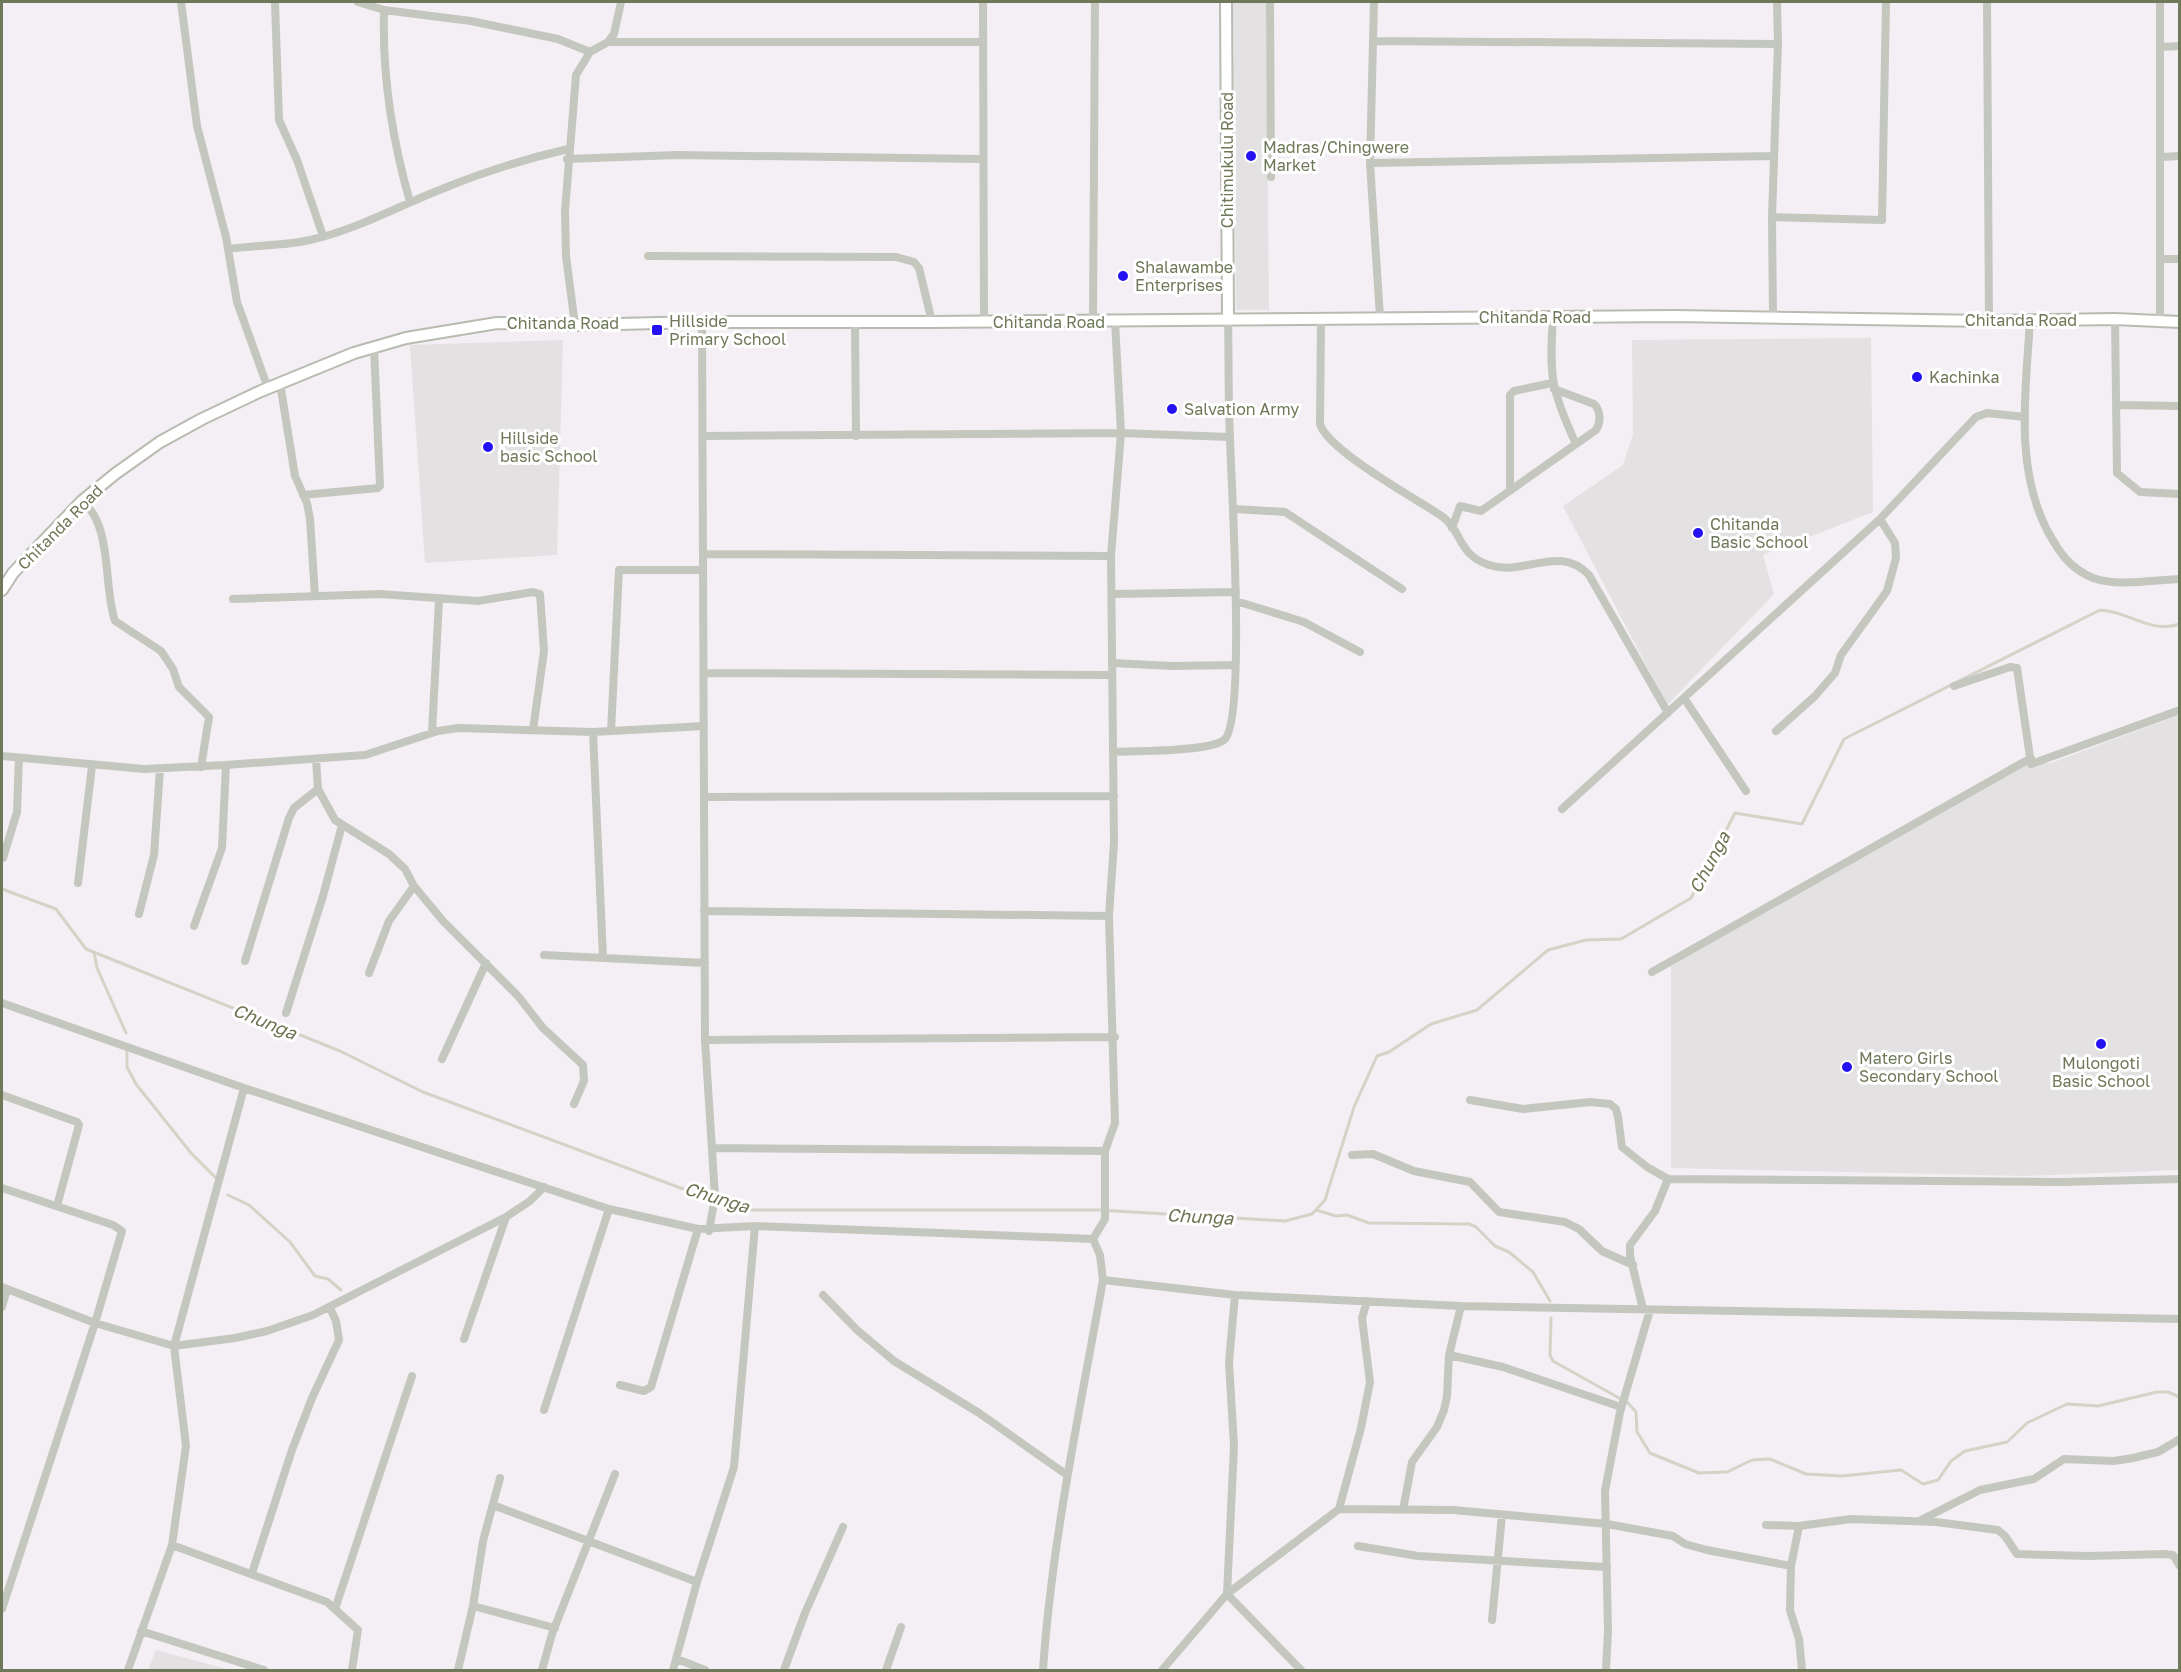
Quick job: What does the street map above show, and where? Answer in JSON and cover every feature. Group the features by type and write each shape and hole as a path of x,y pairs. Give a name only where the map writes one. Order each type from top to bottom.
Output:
{"street":[{"path":"181,2 197,126 228,249 237,302 265,380"},
{"path":"275,2 279,120 306,184 323,236"},
{"path":"358,2 384,9 471,21 558,39 590,52"},
{"path":"575,325 566,256 567,159 576,75 590,52 608,42 614,34 621,2"},
{"path":"983,2 984,322"},
{"path":"1094,321 1095,2"},
{"name":"Chitimukulu Road","path":"1226,2 1228,319"},
{"path":"1270,2 1271,177"},
{"path":"1374,2 1370,163 1380,318"},
{"path":"1773,317 1772,217 1779,44 1777,2"},
{"path":"1772,217 1882,220 1886,2"},
{"path":"1988,2 1989,321"},
{"path":"2160,2 2160,323"},
{"path":"384,9 386,86 396,149 410,202"},
{"path":"1373,41 1779,44"},
{"path":"608,42 983,42"},
{"path":"2160,47 2180,46"},
{"path":"228,249 289,243 323,236 476,176 533,156 568,148"},
{"path":"567,159 665,155 982,159"},
{"path":"1370,163 1774,156"},
{"path":"2161,157 2180,156"},
{"path":"648,256 789,255 905,259 914,262 919,268 932,322"},
{"path":"2161,259 2180,259"},
{"path":"1552,317 1550,360 1552,386 1576,444"},
{"name":"Chitanda Road","path":"2,590 13,573 82,501 160,442 202,419 280,383 374,347 406,338 497,323 575,325 702,322 855,323 1552,317 1773,317 1989,321 2115,319 2160,323 2180,322"},
{"path":"1321,318 1322,430 1369,469 1445,519 1463,548 1490,565 1504,568 1557,560 1580,566 1590,575 1668,712"},
{"path":"1113,752 1178,749 1215,744 1224,740 1230,730 1235,700 1236,596 1228,319"},
{"path":"2115,319 2117,472 2140,492 2180,494"},
{"path":"2030,320 2025,460 2035,506 2060,554 2070,564 2092,577 2109,581 2180,579"},
{"path":"1093,1239 1105,1219 1105,1151 1115,1123 1115,1037 1109,916 1114,796 1111,556 1121,433 1115,321"},
{"path":"702,322 705,1040 716,1197 709,1231"},
{"path":"855,323 856,436"},
{"path":"303,495 380,486 374,347"},
{"path":"280,383 295,476 303,495 314,556 315,596"},
{"path":"1452,528 1460,506 1481,511 1596,430 1599,424 1597,407 1552,386 1514,391 1510,395 1510,490"},
{"path":"2116,405 2180,406"},
{"path":"1562,809 1880,519 1976,417 1987,413 2025,417"},
{"path":"703,436 1121,433 1230,437"},
{"path":"82,501 94,516 100,531 116,621 162,651 173,669 179,687 209,717 201,767"},
{"path":"1234,508 1285,512 1402,589"},
{"path":"1776,731 1815,696 1835,673 1841,655 1887,591 1896,558 1895,543 1880,519"},
{"path":"703,554 1111,556"},
{"path":"611,731 619,570 703,570"},
{"path":"233,599 380,594 478,601 533,592 540,594 544,651 533,730"},
{"path":"1112,594 1236,596 1304,622 1360,652"},
{"path":"432,733 439,600"},
{"path":"1112,663 1173,666 1235,665"},
{"path":"1954,686 2010,667 2017,668 2031,764 2180,710"},
{"path":"705,674 1112,675"},
{"path":"1684,698 1746,791"},
{"path":"2,756 93,766 160,769 365,755 432,733 458,728 593,732 704,726"},
{"path":"593,732 603,958"},
{"path":"3,858 16,812 19,758"},
{"path":"1652,972 2031,758"},
{"path":"316,759 318,789 335,820 389,854 405,869 414,886 443,921 525,1004 543,1028 583,1065 584,1081 574,1104"},
{"path":"194,926 222,848 226,765"},
{"path":"78,883 93,766"},
{"path":"139,914 154,855 160,769"},
{"path":"245,961 289,818 294,808 318,789"},
{"path":"704,797 1114,796"},
{"path":"286,1012 323,896 342,825"},
{"path":"369,973 389,921 414,886"},
{"path":"704,911 1109,916"},
{"path":"544,955 705,963"},
{"path":"442,1059 486,963"},
{"path":"2,1003 244,1088 609,1209 698,1229 709,1231 755,1226 1093,1239"},
{"path":"705,1040 1115,1037"},
{"path":"128,1671 172,1545 186,1446 174,1346 244,1088"},
{"path":"2,1095 77,1122 79,1125 57,1206"},
{"path":"1470,1100 1523,1109 1590,1102 1610,1104 1616,1109 1622,1147 1647,1167 1668,1179 2062,1182 2180,1179"},
{"path":"712,1148 1105,1151"},
{"path":"1352,1155 1373,1154 1414,1171 1470,1182 1499,1212 1565,1222 1578,1229 1602,1251 1633,1265"},
{"path":"1606,1671 1607,1524 1605,1491 1621,1407 1647,1310 1633,1265 1630,1245 1654,1212 1668,1179"},
{"path":"2,1307 4,1288 95,1323 174,1346 267,1331 330,1308 506,1217 530,1202 544,1187"},
{"path":"2,1188 113,1225 122,1231 95,1323 2,1609"},
{"path":"544,1410 609,1209"},
{"path":"464,1339 506,1217"},
{"path":"673,1671 697,1582 734,1467 755,1226"},
{"path":"620,1385 644,1391 651,1388 698,1229"},
{"path":"1043,1671 1047,1610 1067,1475 1103,1280 1100,1255 1093,1239"},
{"path":"1103,1280 1235,1295 1461,1306 2180,1319"},
{"path":"823,1295 857,1330 894,1361 972,1409 1067,1475"},
{"path":"1235,1295 1229,1362 1234,1446 1227,1594 1301,1671"},
{"path":"1162,1671 1227,1594 1339,1509 1361,1428 1370,1382 1362,1318 1367,1301"},
{"path":"1403,1510 1412,1461 1437,1426 1448,1396 1449,1355 1461,1306"},
{"path":"252,1573 292,1450 312,1398 339,1340 336,1321 330,1308"},
{"path":"1449,1355 1503,1368 1621,1407"},
{"path":"335,1609 412,1376"},
{"path":"1918,1521 1980,1490 2034,1479 2064,1459 2114,1461 2133,1458 2158,1452 2180,1439"},
{"path":"542,1671 555,1628 615,1474"},
{"path":"458,1671 473,1606 483,1541 500,1478"},
{"path":"493,1505 697,1582"},
{"path":"1339,1509 1453,1510 1607,1524 1673,1536 1685,1544 1707,1550 1791,1566"},
{"path":"1492,1620 1502,1515"},
{"path":"1766,1525 1799,1526 1851,1519 1918,1521 1998,1530 2017,1554 2088,1556 2165,1554 2173,1555 2180,1566"},
{"path":"1799,1526 1791,1566 1790,1610 1799,1639 1802,1671"},
{"path":"784,1671 805,1613 843,1527"},
{"path":"172,1545 327,1602 358,1629 352,1671"},
{"path":"1358,1546 1408,1555 1607,1567"},
{"path":"473,1606 555,1628"},
{"path":"886,1671 901,1627"},
{"path":"141,1631 264,1671"},
{"path":"677,1659 705,1671"}],"shaded area":[{"name":"Madras/Chingwere Market","path":"1233,2 1266,2 1269,310 1236,310"},
{"name":"Chitanda Basic School","path":"1871,338 1873,512 1763,555 1774,594 1667,705 1563,506 1623,465 1633,434 1632,340"},
{"path":"563,340 557,555 425,563 410,345"},
{"name":"Matero Girls Secondary School","path":"2179,715 2179,1170 2024,1176 1671,1168 1671,966 2024,764 2051,763"},
{"path":"156,1650 230,1670 148,1670"}],"waterway":[{"name":"Chunga","path":"2,889 56,909 86,949 340,1051 423,1092 694,1193 746,1210 1099,1210 1285,1221 1312,1214 1325,1200 1354,1107 1377,1056 1389,1052 1431,1024 1477,1010 1548,950 1586,940 1621,939 1691,898 1735,813 1802,824 1844,739 2100,610 2158,626 2180,624"},
{"path":"94,952 97,968 126,1033"},
{"path":"127,1051 127,1067 136,1084 191,1153 216,1178"},
{"path":"228,1195 249,1205 290,1242 315,1276 328,1279 341,1290"},
{"path":"1316,1210 1336,1216 1347,1215 1369,1223 1469,1224 1476,1227 1495,1246 1509,1252 1533,1272 1550,1301"},
{"path":"1551,1318 1550,1355 1553,1361 1619,1398"},
{"path":"1627,1402 1636,1412 1637,1432 1650,1453 1699,1473 1727,1472 1752,1460 1770,1459 1806,1474 1842,1476 1901,1470 1923,1484 1938,1480 1951,1461 1965,1451 2007,1442 2027,1423 2067,1404 2098,1406 2157,1392 2168,1392 2180,1397"}],"place":[{"name":"Madras/Chingwere Market","path":"1251,156"},
{"name":"Shalawambe Enterprises","path":"1123,276"},
{"name":"Hillside Primary School","path":"657,330"},
{"name":"Kachinka","path":"1917,377"},
{"name":"Salvation Army","path":"1172,409"},
{"name":"Hillside basic School","path":"488,447"},
{"name":"Chitanda Basic School","path":"1698,533"},
{"name":"Mulongoti Basic School","path":"2101,1044"},
{"name":"Matero Girls Secondary School","path":"1847,1067"}]}
